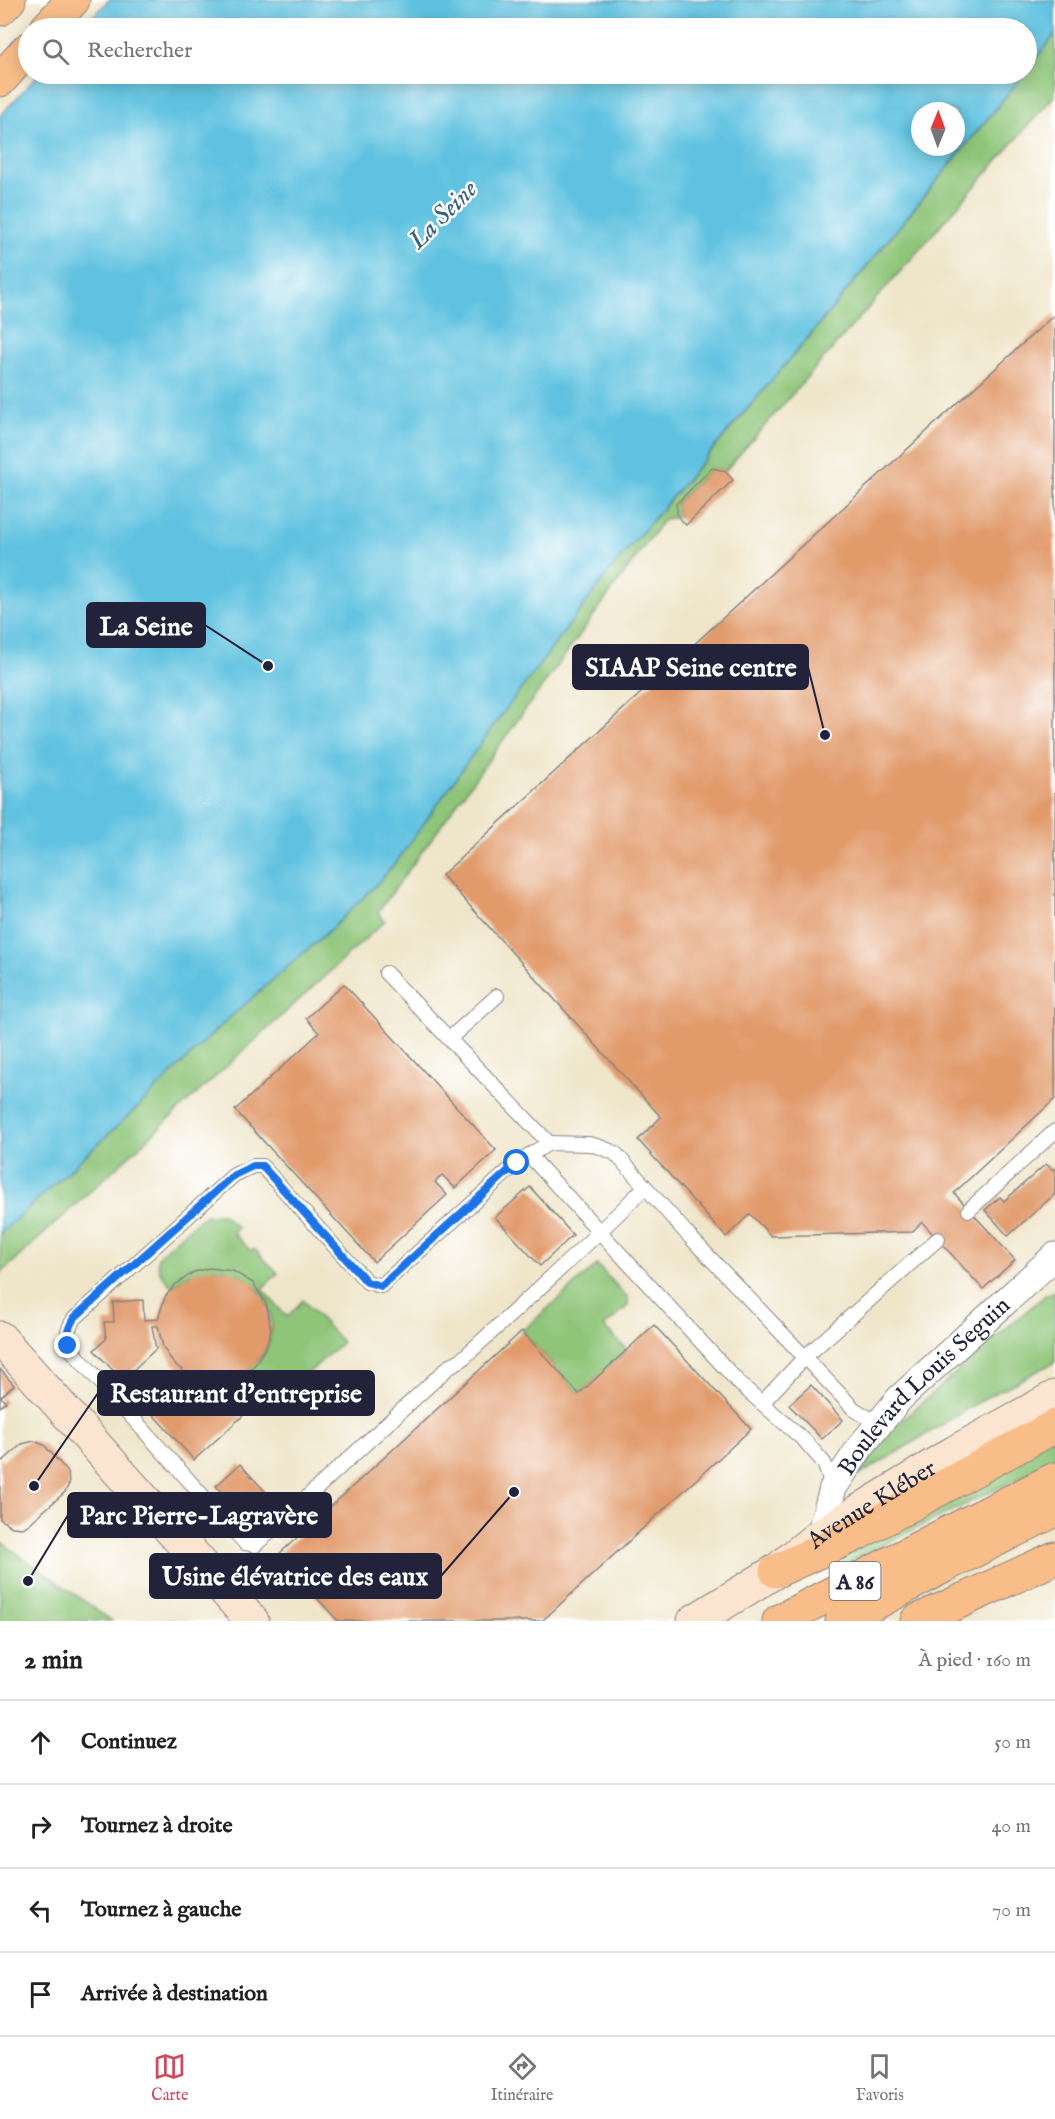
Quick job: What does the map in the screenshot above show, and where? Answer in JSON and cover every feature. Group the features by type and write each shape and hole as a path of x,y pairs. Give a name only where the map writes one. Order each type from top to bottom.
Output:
{"main road":[{"path":"0,9 9,0"},
{"path":"56,18 73,0"},
{"path":"0,80 18,59"},
{"path":"776,1571 857,1534 1055,1426"},
{"name":"A 86","path":"842,1621 937,1554 1055,1479"},
{"name":"A 86","path":"779,1621 937,1554 1055,1510"},
{"path":"917,1621 1055,1558"}],"street":[{"name":"Boulevard Louis Seguin","path":"820,1535 833,1488 861,1446 899,1399 1055,1256"},
{"path":"0,1338 252,1621"},
{"name":"Avenue Kléber","path":"694,1621 776,1571 820,1535 956,1452 1055,1397"}],"lane":[{"path":"386,973 549,1143"},
{"path":"449,1038 497,996"},
{"path":"969,1210 1055,1131"},
{"path":"645,1187 601,1232 461,1360 451,1365 255,1545 245,1543 68,1346 67,1337 74,1318 234,1175 253,1166 262,1166 367,1282 381,1286 517,1163 549,1143 589,1144 615,1153 854,1409 878,1424"},
{"path":"530,1155 740,1384 810,1447 824,1463 833,1488"},
{"path":"762,1403 805,1358 938,1239"}],"green space":[{"path":"1055,34 1055,95 725,471 712,468 676,503 678,517 664,519 378,912 385,921 0,1274 0,1234 138,1107 218,1028 332,928 397,861 488,733 616,563 811,335 957,156 965,156 965,146 1016,84 1037,84 1037,57"},
{"path":"222,1214 238,1228 233,1233 251,1251 254,1249 278,1273 262,1289 287,1317 303,1300 342,1342 267,1411 242,1385 231,1395 220,1383 250,1369 257,1362 269,1341 271,1320 265,1300 253,1284 235,1273 215,1269 193,1273 172,1287 162,1274 157,1262 170,1244 200,1219 206,1215"},
{"path":"597,1265 628,1298 628,1306 604,1327 627,1350 579,1394 522,1331"},
{"path":"1055,1291 1055,1362 985,1398 858,1476 890,1431 1018,1318 1046,1295"},
{"path":"1055,1435 1055,1460 844,1564 839,1555"},
{"path":"0,1541 112,1621 0,1621"}],"water":[{"path":"109,0 1055,0 1055,34 1037,57 1037,18 92,18"},
{"name":"La Seine","path":"30,84 1016,84 965,146 965,102 911,102 911,156 957,156 811,334 616,563 488,733 397,861 332,928 218,1028 138,1107 0,1234 0,116"}],"building":[{"path":"1055,314 1055,1099 954,1193 1015,1260 983,1289 922,1222 912,1232 771,1236 750,1214 726,1237 638,1140 661,1117 442,875"},
{"path":"712,468 725,471 733,480 686,525 678,517 676,504"},
{"path":"344,984 496,1150 455,1188 442,1175 435,1182 447,1195 374,1262 235,1110 319,1033 306,1018"},
{"path":"1046,1164 1053,1170 1055,1168 1055,1194 1008,1236 985,1210 1000,1197 1004,1201"},
{"path":"530,1187 573,1235 540,1266 495,1217"},
{"path":"209,1268 233,1271 253,1283 266,1303 271,1330 267,1345 255,1365 242,1374 220,1383 246,1413 194,1460 149,1410 183,1379 205,1387 206,1380 189,1375 173,1363 163,1347 158,1326 152,1326 156,1349 122,1380 94,1350 106,1339 104,1322 114,1322 113,1302 143,1300 144,1320 158,1319 165,1297 175,1285 194,1272"},
{"path":"654,1325 751,1429 542,1621 338,1621 278,1555 522,1331 579,1394"},
{"path":"0,1369 14,1385 1,1397 6,1402 0,1407"},
{"path":"811,1385 843,1420 822,1439 789,1405"},
{"path":"34,1441 44,1445 68,1472 69,1484 65,1492 29,1524 23,1528 12,1527 0,1519 0,1458 3,1461 22,1444"},
{"path":"240,1464 273,1500 249,1522 216,1486"}],"place":[{"name":"La Seine","path":"268,666"},
{"name":"SIAAP Seine centre","path":"825,735"},
{"name":"Restaurant d'entreprise","path":"34,1486"},
{"name":"Usine élévatrice des eaux","path":"514,1492"},
{"name":"Parc Pierre-Lagravère","path":"28,1581"}],"route":[{"path":"68,1346 67,1337 74,1318 234,1175 253,1166 262,1166 367,1282 381,1286 517,1163"}]}
